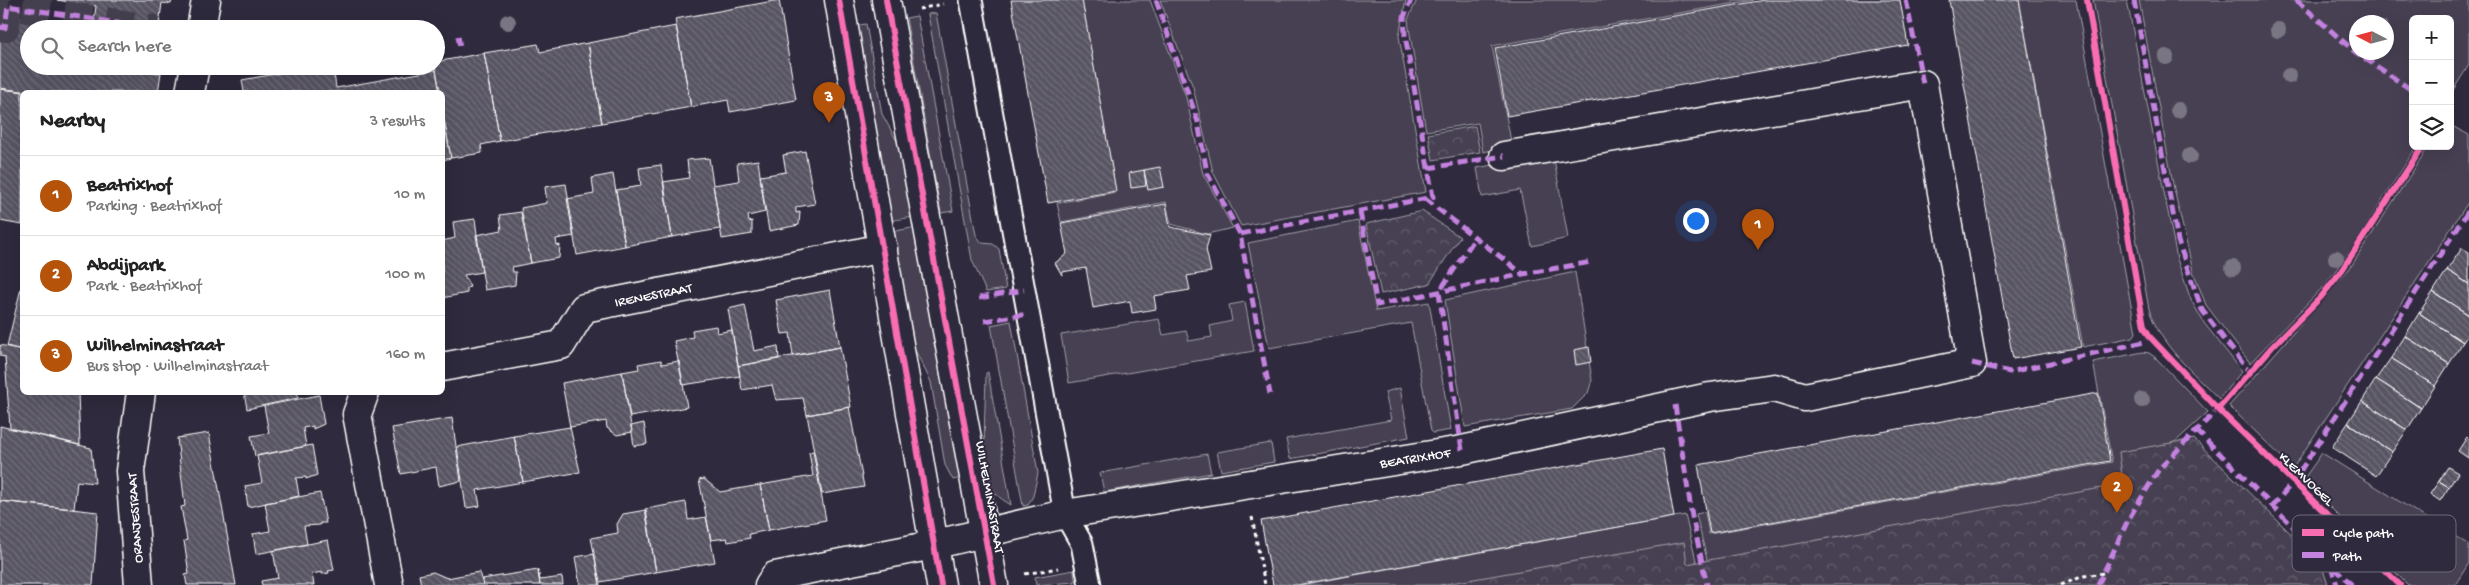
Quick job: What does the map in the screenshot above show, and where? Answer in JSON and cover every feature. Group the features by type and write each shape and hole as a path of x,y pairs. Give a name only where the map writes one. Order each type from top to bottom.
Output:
{"street":[{"path":"203,20 206,0"},
{"path":"839,0 884,248 941,585"},
{"name":"WILHELMINASTRAAT","path":"886,0 994,585"},
{"path":"190,90 193,75"},
{"name":"BEATRIXHOF","path":"770,585 775,576 934,544 1065,514 1462,450 1710,397 1774,388 1805,397 1972,363 1923,84 1504,156"},
{"name":"IRENESTRAAT","path":"445,366 561,345 584,308 884,248"},
{"name":"ORANJESTRAAT","path":"139,585 130,472 141,395"},
{"path":"364,395 357,414 388,585"}],"lane":[{"path":"971,0 1065,514 1082,544 1090,585"}],"path":[{"path":"1245,484 1265,585"},
{"path":"2061,585 2084,576 2104,573"}],"green space":[{"path":"1082,0 1150,0 1186,97 1203,174 1233,228 1207,234 1171,224 1166,202 1061,222 1057,203 1116,192"},
{"path":"1160,0 1406,0 1399,36 1426,192 1241,226 1213,172 1193,87"},
{"path":"1417,0 1753,0 1492,46 1512,146 1483,152 1478,123 1426,131 1408,19"},
{"path":"2019,0 2076,0 2136,333 2133,337 2083,347"},
{"path":"2093,0 2127,0 2177,259 2191,300 2204,323 2242,371 2219,399 2169,347 2154,322 2149,309"},
{"path":"2139,0 2469,0 2469,65 2454,89 2454,15 2409,15 2409,150 2414,150 2351,249 2325,285 2250,363 2206,305 2193,271 2174,189"},
{"path":"936,13 976,235 982,243 993,244 999,249 1006,289 986,292 972,260 928,14"},
{"path":"917,16 953,211 941,213 906,18"},
{"path":"866,24 882,114 903,152 914,217 888,221 853,26"},
{"path":"1475,126 1480,152 1433,160 1428,134"},
{"path":"2454,127 2469,135 2469,201 2293,468 2229,406 2350,268 2426,150 2454,150"},
{"path":"1553,153 1568,238 1532,246 1520,190 1482,197 1477,168"},
{"path":"1422,211 1460,237 1429,284 1381,294 1366,224"},
{"path":"1358,221 1376,311 1429,302 1451,430 1433,433 1431,431 1411,323 1269,348 1248,243"},
{"path":"917,227 961,478 953,480 945,465 931,382 909,338 890,232"},
{"path":"1575,272 1592,380 1588,393 1572,409 1465,427 1445,300"},
{"path":"1245,302 1254,351 1069,383 1061,335 1159,319 1163,335 1186,331 1189,341 1212,337 1210,326 1232,321 1229,305"},
{"path":"1011,321 1038,473 1033,496 1028,505 1023,506 991,325"},
{"path":"2143,352 2149,353 2156,358 2208,412 2173,444 2134,495 1713,585 1696,514 1705,512 1709,534 2112,462 2093,362"},
{"path":"988,372 1011,505 1002,499 991,487 988,476 984,432 986,373"},
{"path":"1400,388 1409,437 1290,459 1286,439 1391,420 1385,392"},
{"path":"2194,439 2292,535 2292,572 2324,572 2328,585 1440,585 1684,542 1687,564 2123,484 2119,452"},
{"path":"1271,443 1274,462 1221,471 1217,452"},
{"path":"2322,453 2421,515 2338,515 2303,480"},
{"path":"1207,454 1211,473 1104,492 1100,473"},
{"path":"1685,515 1702,585 1300,585"},
{"path":"2456,537 2469,545 2469,563 2455,585 2408,585 2395,572 2456,572"},
{"path":"1074,570 1075,582 1036,585 1035,577"}],"building":[{"path":"57,0 172,0 171,4 162,3 160,20 94,20 96,6"},
{"path":"779,0 796,100 730,112 728,100 691,107 675,19"},
{"path":"1011,0 1082,0 1116,191 1048,203"},
{"path":"1764,0 1900,0 1908,45 1507,116 1495,48"},
{"path":"1949,0 2019,0 2081,347 2013,359"},
{"path":"17,16 38,20 20,20 20,75 161,75 158,90 20,91 0,88 0,38 12,40"},
{"path":"676,26 691,107 602,123 588,43"},
{"path":"588,43 602,123 500,141 484,53 538,44 540,52"},
{"path":"484,53 500,141 481,145 482,153 451,158 445,125 445,90 440,90 437,75 445,75 445,60"},
{"path":"270,75 334,75 336,88 408,75 437,75 440,90 244,90 242,80"},
{"path":"0,89 20,92 20,225 0,221"},
{"path":"445,125 451,158 445,159"},
{"path":"805,151 815,204 796,207 796,213 800,212 799,225 769,231 760,176 786,172 783,155"},
{"path":"709,158 720,229 672,237 663,182 689,178 687,160"},
{"path":"758,160 765,212 748,216 749,222 752,221 752,234 722,239 713,185 739,181 737,163"},
{"path":"661,165 672,237 625,246 616,190 641,186 639,168"},
{"path":"1160,167 1164,187 1148,190 1144,170"},
{"path":"1144,170 1146,186 1131,188 1129,173"},
{"path":"613,174 625,246 577,255 567,199 594,194 592,178"},
{"path":"566,184 574,236 556,239 557,246 560,245 559,258 531,263 521,208 547,203 545,187"},
{"path":"1166,204 1170,227 1210,235 1206,249 1211,272 1187,276 1190,290 1154,296 1156,309 1132,313 1130,301 1093,308 1086,268 1062,272 1062,275 1055,263 1067,254 1061,223"},
{"path":"521,212 531,263 512,267 513,272 516,272 515,285 485,290 476,235 502,230 500,215"},
{"path":"475,219 482,272 464,275 470,287 467,288 467,293 445,297 445,240 455,238 453,222"},
{"path":"2462,248 2469,252 2469,284 2447,270"},
{"path":"2447,270 2469,284 2469,315 2433,292"},
{"path":"830,290 840,347 793,356 790,333 782,334 776,300"},
{"path":"20,292 20,349 7,346"},
{"path":"2433,292 2469,315 2469,333 2463,342 2419,313"},
{"path":"745,305 754,351 778,346 779,359 738,366 728,309"},
{"path":"2419,313 2463,342 2449,364 2405,336"},
{"path":"716,326 717,333 732,330 740,376 683,385 674,341 693,337 692,330"},
{"path":"2405,336 2449,364 2435,386 2391,358"},
{"path":"0,345 20,350 20,395 78,395 80,445 10,428 5,357 0,356"},
{"path":"840,347 851,407 807,415 803,398 776,400 772,385 742,390 738,366"},
{"path":"1589,347 1591,362 1576,365 1574,350"},
{"path":"2391,358 2435,386 2421,408 2376,379"},
{"path":"661,360 662,364 679,361 687,407 630,417 622,372 639,369 638,364"},
{"path":"622,372 632,432 617,435 607,428 606,421 570,427 562,383"},
{"path":"2376,379 2421,408 2407,430 2362,401"},
{"path":"2098,393 2110,461 1710,533 1698,465"},
{"path":"245,395 298,395 298,398 247,409"},
{"path":"319,395 324,424 313,429 313,426 303,428 306,446 255,456 251,436 269,433 264,406"},
{"path":"2362,401 2407,430 2392,452 2348,423"},
{"path":"849,407 864,487 822,494 807,415"},
{"path":"452,418 461,481 439,486 436,467 401,474 392,428"},
{"path":"644,423 647,444 634,446 631,426"},
{"path":"2348,423 2392,452 2376,476 2332,447"},
{"path":"0,426 91,448 95,483 77,481 74,509 0,501"},
{"path":"570,427 580,472 523,482 514,436"},
{"path":"209,433 236,585 187,585 185,575 189,574 184,541 187,540 181,507 185,506 177,438"},
{"path":"514,436 523,482 477,490 480,506 466,508 457,447"},
{"path":"2467,437 2469,439 2468,458 2458,451"},
{"path":"312,445 317,475 306,479 306,477 296,478 299,496 248,507 245,486 262,483 257,456"},
{"path":"1662,449 1674,517 1297,585 1273,585 1261,521"},
{"path":"813,451 826,520 769,530 760,485 813,476 809,452"},
{"path":"2448,467 2458,473 2449,487 2439,481"},
{"path":"704,479 720,492 760,485 769,530 749,534 750,538 728,542 727,538 711,540 699,480"},
{"path":"2439,481 2449,487 2440,501 2430,494"},
{"path":"320,493 326,523 304,526 307,544 256,554 253,534 270,531 265,503"},
{"path":"0,501 98,512 93,585 0,585"},
{"path":"686,502 688,520 706,517 715,562 656,572 645,509"},
{"path":"646,510 656,572 600,582 591,538 618,533 617,524 623,514"},
{"path":"328,540 334,570 328,571 329,573 312,574 314,585 262,585 261,581 278,578 273,551"},
{"path":"594,554 600,585 580,585 575,557"},
{"path":"538,570 540,580 562,577 563,585 540,585"},
{"path":"538,570 540,585 483,585 482,579"},
{"path":"433,572 447,578 479,572 483,585 421,585 419,575"}],"tunnel":[{"path":"0,27 5,28 8,6 99,20"}],"marked path":[{"path":"1156,0 1198,122 1207,173 1240,234 1270,394"},
{"path":"1240,234 1433,197 1405,35 1404,17 1411,0"},
{"path":"1906,0 1923,84"},
{"path":"2134,0 2178,241 2202,310 2250,373"},
{"path":"2296,0 2354,51 2409,88"},
{"path":"0,27 5,28 8,6 99,20"},
{"path":"458,36 460,47"},
{"path":"1428,168 1504,156"},
{"path":"1425,199 1523,274"},
{"path":"2272,507 2293,482 2469,210"},
{"path":"1360,212 1377,305 1523,274 1592,262"},
{"path":"1462,450 1439,292 1475,238"},
{"path":"979,298 1024,290"},
{"path":"984,321 1028,314"},
{"path":"1972,363 2010,372 2144,342 2150,337"},
{"path":"1675,405 1692,516 1707,585"},
{"path":"2098,585 2128,520 2159,469 2218,409"},
{"path":"2196,430 2292,525"},
{"path":"2333,572 2337,585"},
{"path":"2339,572 2352,585"}],"cycle path":[{"path":"839,0 941,585"},
{"path":"886,0 994,585"},
{"path":"2087,0 2144,326 2150,337 2218,409 2272,347 2321,297 2342,270 2420,150"},
{"name":"KLEMVOGEL","path":"2218,409 2328,515"},
{"name":"KLEMVOGEL","path":"2387,572 2400,585"}],"place":[{"name":"Wilhelminastraat","path":"829,123"},
{"name":"Beatrixhof","path":"1758,250"},
{"name":"Abdijpark","path":"2117,513"}]}
